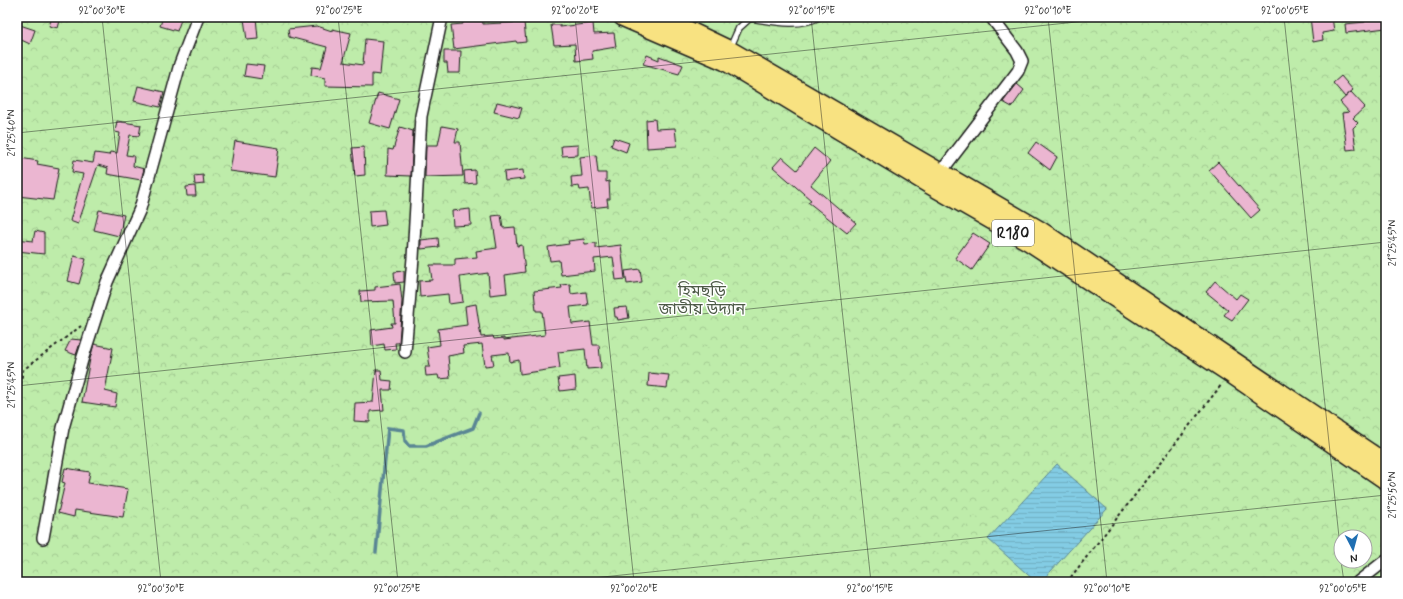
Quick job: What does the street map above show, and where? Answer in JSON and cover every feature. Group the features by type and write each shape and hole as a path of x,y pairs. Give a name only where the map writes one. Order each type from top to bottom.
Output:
{"main road":[{"name":"R180","path":"623,17 725,61 929,184 1030,242 1230,374 1386,480"},
{"name":"R180","path":"660,17 729,50 1039,230 1386,464"}],"street":[{"path":"43,538 63,428 95,316 107,282 140,209 180,64 198,17"},
{"path":"405,352 413,258 421,116 442,17"},
{"path":"940,173 1018,71 1022,61 1017,51 991,17"},
{"path":"1358,582 1386,560"}],"lane":[{"path":"729,50 739,28 750,18 781,22 812,21 819,17"}],"path":[{"path":"17,388 20,386 23,370 95,316"},
{"path":"1067,582 1230,374"}],"green space":[{"name":"হিমছড়ি জাতীয় উদ্যান","path":"17,17 1386,17 1386,582 17,582"}],"water":[{"path":"1057,464 1107,509 1041,582 1036,582 988,539"}],"building":[{"path":"52,17 61,17 58,28 49,26"},
{"path":"163,17 182,17 177,31 160,26"},
{"path":"256,17 258,39 247,40 244,19"},
{"path":"462,17 482,17 483,24 524,22 526,42 517,43 516,41 454,49 451,25 463,24"},
{"path":"1310,17 1332,17 1334,31 1322,33 1323,40 1313,42"},
{"path":"1374,17 1386,17 1386,28 1346,33 1345,24 1365,22 1365,20 1375,19"},
{"path":"593,23 594,34 614,33 616,47 592,51 593,59 576,61 575,44 554,45 551,25 560,25 560,27"},
{"path":"17,24 35,30 30,44 17,38"},
{"path":"317,26 332,31 332,29 351,33 343,62 363,65 365,39 383,41 380,75 372,74 372,87 325,86 325,78 311,75 312,67 321,68 327,47 289,37 288,29"},
{"path":"444,51 461,51 460,73 448,73 447,63 444,63"},
{"path":"647,55 659,60 659,56 683,65 679,74 643,64"},
{"path":"246,64 264,66 262,79 244,76"},
{"path":"1341,76 1353,90 1345,97 1333,83"},
{"path":"1017,84 1024,90 1012,107 1003,102"},
{"path":"138,86 164,92 160,107 134,101"},
{"path":"1351,92 1365,107 1353,118 1358,123 1353,128 1356,149 1347,150 1342,113 1349,112 1340,102"},
{"path":"378,93 399,99 390,129 369,123"},
{"path":"497,102 522,108 519,118 494,112"},
{"path":"655,119 656,129 675,128 677,146 647,148 646,120"},
{"path":"117,121 141,125 139,136 130,135 126,155 134,156 133,166 144,169 141,180 107,174 108,168 98,165 78,224 70,221 83,174 72,172 74,160 93,163 95,153 109,155 110,152 117,153 120,133 115,132"},
{"path":"442,126 458,129 455,142 460,142 463,176 425,177 426,145 438,145"},
{"path":"400,127 413,131 411,176 387,175 388,149 393,150"},
{"path":"614,138 629,143 626,152 611,146"},
{"path":"235,141 279,148 275,177 230,171"},
{"path":"1036,142 1057,157 1050,170 1028,153"},
{"path":"578,145 578,155 562,156 561,146"},
{"path":"364,147 365,175 355,176 352,148"},
{"path":"814,148 830,161 811,185 856,223 847,233 808,202 811,200 773,167 782,157 797,170"},
{"path":"596,155 598,173 606,173 606,182 609,181 610,199 607,199 608,206 591,208 589,189 580,190 579,186 572,187 571,177 582,176 580,157"},
{"path":"20,158 38,161 37,164 59,168 53,200 17,196 17,178"},
{"path":"1218,162 1260,210 1251,218 1209,170"},
{"path":"475,170 476,183 465,184 464,171"},
{"path":"523,170 524,179 505,181 504,172"},
{"path":"203,175 204,184 195,185 194,176"},
{"path":"195,186 196,196 187,196 186,187"},
{"path":"470,209 471,225 453,226 452,211"},
{"path":"99,210 124,215 119,236 94,230"},
{"path":"384,210 386,225 370,227 369,211"},
{"path":"501,215 503,228 515,227 517,246 522,245 525,272 505,275 507,293 490,295 488,273 460,277 463,302 449,304 448,294 420,297 419,281 432,280 430,265 455,265 455,259 477,257 476,251 497,248 492,216"},
{"path":"35,231 44,233 44,254 17,251 17,239 33,241"},
{"path":"973,233 990,244 972,270 955,258"},
{"path":"438,238 439,247 421,249 421,240"},
{"path":"584,239 585,244 596,243 596,248 621,245 625,279 616,280 613,257 594,259 595,271 561,275 559,260 550,261 548,247 569,244 568,241"},
{"path":"74,256 86,259 79,284 68,281"},
{"path":"640,269 642,282 627,284 625,271"},
{"path":"404,271 404,282 395,283 394,272"},
{"path":"1215,281 1236,299 1240,294 1248,299 1232,320 1224,315 1228,310 1206,292"},
{"path":"400,284 402,301 399,343 395,343 396,349 385,350 384,344 372,346 371,330 392,327 391,323 395,323 393,301 361,302 360,291 375,290 375,287"},
{"path":"570,284 571,294 586,292 588,305 570,307 572,324 590,322 593,345 599,345 601,368 587,369 585,349 558,352 560,368 520,374 519,360 510,362 509,353 492,355 494,365 485,366 482,344 463,346 464,353 448,356 450,378 439,379 438,375 426,376 425,367 430,367 427,347 440,345 438,329 467,325 465,306 476,304 481,337 493,336 494,339 504,338 504,340 545,335 542,311 536,311 534,291 562,288 561,285"},
{"path":"627,307 629,318 618,320 617,317 615,317 614,308"},
{"path":"71,339 81,340 76,355 65,351"},
{"path":"94,344 113,348 105,391 117,394 115,407 82,402"},
{"path":"376,370 381,370 382,380 392,381 391,390 382,390 384,410 370,411 370,422 354,421 355,403 373,402"},
{"path":"649,373 669,375 667,388 648,386"},
{"path":"575,376 576,389 560,391 558,378"},
{"path":"65,468 90,472 88,483 128,489 123,517 75,510 74,517 58,513 65,483 62,482"}],"waterway":[{"path":"376,552 388,428 404,430 405,441 409,446 426,446 473,428 479,413"}]}
